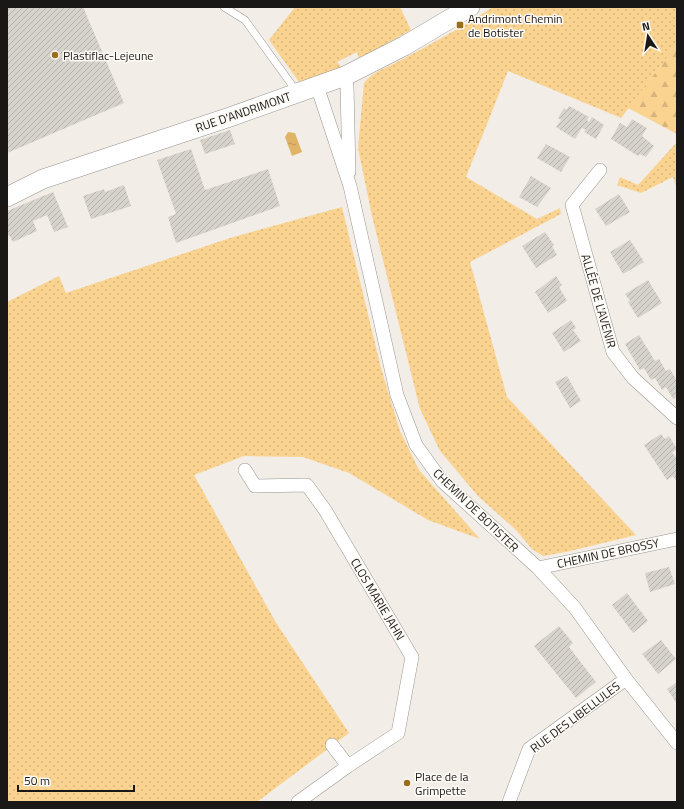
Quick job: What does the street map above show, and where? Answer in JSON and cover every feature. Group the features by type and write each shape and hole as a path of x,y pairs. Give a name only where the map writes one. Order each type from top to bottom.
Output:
{"street":[{"name":"RUE D'ANDRIMONT","path":"7,197 43,179 345,76 404,46 470,7"},
{"name":"CHEMIN DE BOTISTER","path":"345,76 347,86 350,186"},
{"name":"CHEMIN DE BOTISTER","path":"317,86 350,186 397,395 416,445 442,481 538,568 575,608 626,679 677,743"},
{"name":"ALLÉE DE L'AVENIR","path":"600,170 572,206 613,352 634,378 677,418"},
{"name":"CLOS MARIE JAHN","path":"245,470 255,486 307,485 325,510 412,657 398,733 348,766"},
{"name":"CHEMIN DE BROSSY","path":"538,568 677,539"},
{"name":"RUE DES LIBELLULES","path":"509,802 529,749 626,679"},
{"path":"298,802 348,766 332,745"}],"lane":[{"path":"224,7 244,20 298,93"}],"green space":[{"path":"295,7 400,7 411,30 359,59 357,52 337,62 342,68 299,82 269,40"},
{"path":"493,7 677,7 677,45 621,118 508,71 466,177 537,219 560,208 561,214 470,262 507,397 636,535 543,556 532,549 516,530 478,496 440,451 420,409 372,216 358,148 364,83 377,72 448,34"},
{"path":"677,45 677,134 628,108"},
{"path":"677,142 677,189 673,177 641,193 617,185 620,177 638,185"},
{"path":"342,207 381,368 400,431 419,470 480,539 428,520 349,473 303,457 244,456 194,475 275,621 349,733 257,802 7,802 7,302 59,276 66,293 230,238"}],"water":[{"path":"288,132 295,133 302,152 292,156 285,137"}],"building":[{"name":"Plastiflac-Lejeune","path":"7,7 83,7 124,103 7,153"},
{"path":"569,106 589,117 587,120 589,122 592,117 604,125 596,139 584,132 586,130 582,128 575,139 556,127 561,120 558,118 564,108 566,110"},
{"path":"632,119 647,128 642,136 654,146 646,157 640,154 638,156 611,139 620,123 627,127"},
{"path":"230,130 235,144 205,154 200,140"},
{"path":"546,144 570,157 561,172 537,158"},
{"path":"191,149 205,190 268,169 280,206 176,243 168,217 176,214 157,160"},
{"path":"531,176 551,188 537,207 519,197"},
{"path":"124,185 131,206 91,219 83,196 104,189 105,192"},
{"path":"53,192 68,227 54,232 47,215 33,221 37,231 13,242 9,235 7,236 7,211"},
{"path":"619,194 630,212 606,226 595,209"},
{"path":"545,232 554,245 552,246 557,255 536,268 522,246"},
{"path":"630,240 644,262 623,274 610,252"},
{"path":"556,276 562,285 559,287 567,301 548,313 535,292"},
{"path":"648,280 662,303 638,318 625,294"},
{"path":"571,320 576,328 573,330 581,341 564,352 552,333"},
{"path":"639,335 655,361 659,359 666,371 670,369 677,381 677,397 673,399 666,387 662,390 655,378 651,380 644,368 640,370 625,344"},
{"path":"567,376 581,401 570,408 555,382"},
{"path":"661,434 665,439 669,436 677,449 672,453 677,458 677,482 673,476 667,480 644,445"},
{"path":"669,567 675,584 650,592 645,573"},
{"path":"627,593 648,621 633,633 612,605"},
{"path":"559,626 573,643 569,647 596,682 576,698 534,646"},
{"path":"661,640 676,659 658,674 642,654"},
{"path":"677,682 677,704 667,689"}],"place":[{"name":"Andrimont Chemin de Botister","path":"460,25"},
{"name":"Plastiflac-Lejeune","path":"55,55"},
{"name":"Place de la Grimpette","path":"407,783"}]}
